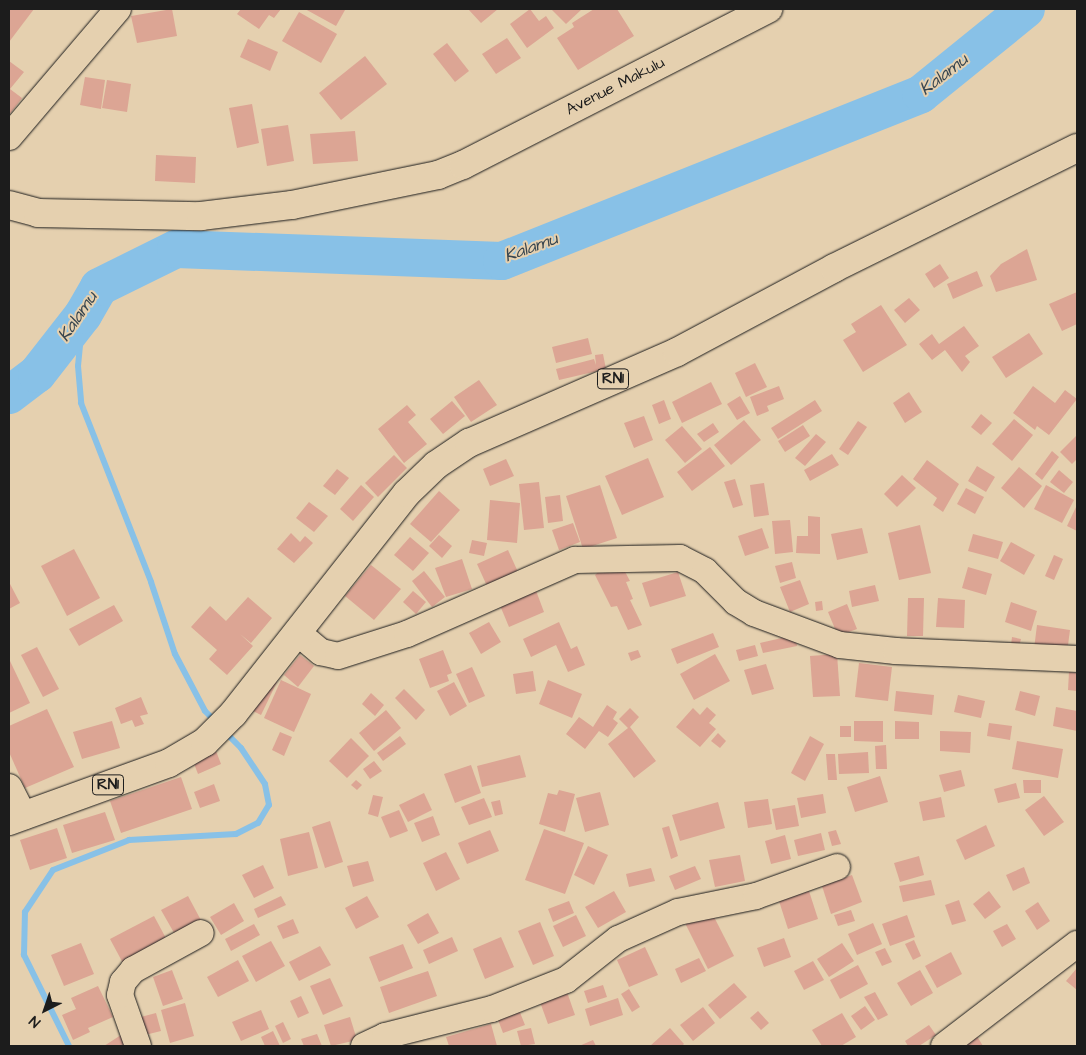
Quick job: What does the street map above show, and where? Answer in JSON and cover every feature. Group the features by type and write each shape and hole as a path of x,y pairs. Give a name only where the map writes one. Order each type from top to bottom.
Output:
{"main road":[{"name":"Avenue Makulu","path":"9,206 38,213 210,215 332,198 438,175 463,165 768,9"},
{"name":"RN1","path":"16,819 170,763 205,742 233,714 298,633 328,590 407,493 436,465 469,442 677,352 834,268 1077,148"}],"street":[{"path":"9,137 118,9"},
{"path":"9,222 38,213"},
{"path":"298,633 321,652 338,656 407,634 575,560 680,558 705,571 736,602 754,612 840,645 896,651 1077,659"},
{"path":"9,787 16,819"},
{"path":"364,1046 385,1036 492,1009 566,980 618,939 678,912 756,896 837,867"},
{"path":"138,1046 120,995 123,982 133,970 201,933"},
{"path":"944,1046 1077,944"}],"building":[{"path":"9,9 34,9 9,42"},
{"path":"172,9 177,36 137,43 131,16"},
{"path":"241,9 281,9 274,18 269,15 259,29 237,14"},
{"path":"305,9 342,9 345,10 336,26"},
{"path":"468,9 498,9 481,23"},
{"path":"530,9 539,21 546,16 554,28 527,48 510,24"},
{"path":"551,9 582,9 566,24"},
{"path":"594,9 617,9 634,36 578,70 557,38 574,27 572,23"},
{"path":"299,12 337,34 321,63 282,41"},
{"path":"507,38 521,58 496,74 482,54"},
{"path":"248,39 278,52 270,71 240,57"},
{"path":"447,43 469,71 455,82 433,54"},
{"path":"365,56 387,84 341,120 319,93"},
{"path":"9,61 24,72 10,89 22,98 9,115"},
{"path":"85,77 105,80 101,109 80,105"},
{"path":"107,80 131,84 127,112 102,108"},
{"path":"252,104 259,143 237,148 229,108"},
{"path":"288,125 294,161 267,166 261,129"},
{"path":"355,131 358,161 313,164 310,134"},
{"path":"156,155 196,157 195,183 155,181"},
{"path":"1027,249 1037,280 996,292 990,276 1001,264"},
{"path":"940,264 949,278 934,288 925,274"},
{"path":"977,271 983,286 953,299 947,284"},
{"path":"1077,292 1077,324 1062,331 1049,304"},
{"path":"909,298 920,310 905,323 894,310"},
{"path":"881,305 907,345 863,372 843,340 856,332 851,324"},
{"path":"964,326 979,346 965,356 970,362 962,372 945,350 932,360 919,344 932,334 939,344"},
{"path":"1029,333 1043,354 1006,378 992,357"},
{"path":"588,338 592,354 556,363 552,347"},
{"path":"603,354 606,369 559,380 556,369 594,359 596,365 595,355"},
{"path":"755,363 767,387 746,397 735,373"},
{"path":"479,380 497,405 471,422 454,397"},
{"path":"711,382 722,404 682,423 672,402"},
{"path":"779,386 784,399 767,406 769,411 757,416 750,397"},
{"path":"1033,386 1055,403 1065,390 1077,399 1049,435 1037,426 1035,430 1013,413"},
{"path":"909,392 922,412 905,423 893,403"},
{"path":"740,396 750,413 737,420 727,404"},
{"path":"664,400 671,419 659,424 652,405"},
{"path":"815,400 822,411 778,439 771,428"},
{"path":"452,401 465,416 443,434 430,419"},
{"path":"407,405 416,415 408,422 427,444 404,463 378,429"},
{"path":"981,414 992,423 981,435 971,427"},
{"path":"644,416 653,440 634,448 624,423"},
{"path":"1014,419 1033,435 1012,461 992,444"},
{"path":"744,420 761,440 731,465 714,445"},
{"path":"858,421 867,427 848,455 839,449"},
{"path":"713,423 719,432 704,442 697,434"},
{"path":"803,425 810,436 785,452 778,441"},
{"path":"682,426 702,449 685,463 665,440"},
{"path":"816,434 826,442 805,466 795,458"},
{"path":"1077,435 1077,459 1072,464 1060,452"},
{"path":"710,447 725,466 692,491 677,472"},
{"path":"1052,451 1059,457 1042,480 1035,474"},
{"path":"832,454 839,465 810,481 804,470"},
{"path":"394,455 407,468 378,497 365,483"},
{"path":"648,458 664,497 622,515 605,476"},
{"path":"506,459 514,476 490,486 483,469"},
{"path":"927,460 959,484 943,512 933,505 937,498 913,479"},
{"path":"977,466 995,477 986,492 968,481"},
{"path":"1019,467 1042,486 1024,508 1001,488"},
{"path":"337,469 349,478 335,495 323,486"},
{"path":"1059,470 1073,482 1064,493 1050,482"},
{"path":"902,475 916,488 897,507 884,494"},
{"path":"735,479 743,505 733,508 724,482"},
{"path":"539,482 544,528 524,530 519,484"},
{"path":"764,483 769,515 754,517 750,485"},
{"path":"361,485 374,497 353,521 340,509"},
{"path":"600,485 617,538 583,549 566,496"},
{"path":"1046,485 1074,500 1062,523 1034,509"},
{"path":"966,488 984,497 975,514 957,504"},
{"path":"439,491 460,510 431,542 410,524"},
{"path":"560,495 563,521 548,523 545,497"},
{"path":"490,500 520,503 517,543 487,540"},
{"path":"309,502 328,516 314,532 296,518"},
{"path":"1077,505 1077,531 1067,526"},
{"path":"808,516 820,517 820,554 796,553 797,536 808,536"},
{"path":"790,520 793,552 775,554 772,521"},
{"path":"573,523 580,542 559,550 552,530"},
{"path":"920,525 931,573 899,580 888,533"},
{"path":"762,528 769,548 745,556 738,536"},
{"path":"862,528 868,553 837,560 831,534"},
{"path":"291,533 300,542 305,536 313,543 294,563 277,549"},
{"path":"973,534 1003,542 998,559 968,551"},
{"path":"439,535 452,546 442,558 429,546"},
{"path":"410,537 429,553 413,571 394,555"},
{"path":"472,540 487,543 484,556 469,553"},
{"path":"1011,542 1035,555 1024,575 1000,561"},
{"path":"74,549 100,598 67,616 41,566"},
{"path":"508,550 518,572 487,586 477,564"},
{"path":"1054,555 1063,559 1054,580 1045,576"},
{"path":"462,559 472,589 446,597 435,568"},
{"path":"792,562 796,578 780,583 775,566"},
{"path":"607,564 622,566 630,581 626,582 633,599 630,600 642,625 628,630 617,606 611,607 595,575"},
{"path":"371,565 401,589 374,620 345,596"},
{"path":"968,567 992,574 986,595 962,588"},
{"path":"424,571 445,597 432,607 412,581"},
{"path":"678,572 686,596 650,607 642,583"},
{"path":"800,580 809,604 790,612 780,587"},
{"path":"9,582 20,603 9,609"},
{"path":"875,585 879,601 852,607 849,591"},
{"path":"535,588 544,612 509,627 499,603"},
{"path":"413,591 426,602 416,614 403,602"},
{"path":"248,597 272,618 251,643 240,634 253,646 227,675 209,659 217,650 191,627 210,606 226,621"},
{"path":"908,598 924,598 923,636 907,636"},
{"path":"938,598 965,600 964,628 936,627"},
{"path":"822,601 823,610 816,611 815,602"},
{"path":"1011,602 1037,611 1031,631 1005,622"},
{"path":"847,604 857,629 838,636 828,612"},
{"path":"114,605 123,621 79,646 69,629"},
{"path":"489,622 501,642 481,654 469,633"},
{"path":"559,622 571,649 577,646 585,665 568,672 556,645 531,657 523,639"},
{"path":"1037,625 1070,630 1067,653 1034,649"},
{"path":"713,633 719,647 677,664 671,649"},
{"path":"795,635 797,646 763,653 760,643"},
{"path":"1012,637 1021,639 1019,647 1011,645"},
{"path":"755,645 758,656 739,661 736,650"},
{"path":"37,647 59,689 43,697 21,655"},
{"path":"443,650 452,673 447,675 449,681 430,688 419,659"},
{"path":"638,650 641,657 631,661 628,653"},
{"path":"715,654 730,681 694,700 680,674"},
{"path":"837,654 840,696 813,697 810,656"},
{"path":"300,655 314,666 298,687 284,675"},
{"path":"9,662 30,703 9,713"},
{"path":"859,663 892,667 888,701 855,697"},
{"path":"766,664 774,689 752,695 744,670"},
{"path":"472,667 485,696 469,703 456,674"},
{"path":"533,671 536,691 516,694 513,674"},
{"path":"1069,672 1077,673 1077,691 1068,690"},
{"path":"270,678 277,682 261,715 253,711"},
{"path":"281,680 311,694 294,732 264,718"},
{"path":"548,680 582,694 572,718 539,704"},
{"path":"454,682 467,706 450,716 437,691"},
{"path":"404,689 425,710 416,720 395,698"},
{"path":"896,691 934,695 932,715 894,711"},
{"path":"1020,691 1040,696 1035,716 1015,710"},
{"path":"371,693 384,705 375,716 362,704"},
{"path":"958,695 985,701 981,718 954,712"},
{"path":"141,697 148,714 140,716 144,724 135,727 132,720 121,724 115,708"},
{"path":"607,705 617,712 613,719 618,723 608,737 599,731 585,749 566,734 579,717 593,727"},
{"path":"707,707 716,715 709,723 716,729 700,747 676,727 693,708 700,715"},
{"path":"1056,707 1077,711 1077,731 1053,726"},
{"path":"630,708 639,717 630,727 656,761 634,778 608,744 628,728 619,719"},
{"path":"47,709 74,767 25,788 9,752 9,726"},
{"path":"386,710 401,728 374,751 359,733"},
{"path":"112,721 120,748 82,759 73,732"},
{"path":"854,721 883,721 883,742 854,741"},
{"path":"895,721 919,722 919,739 895,739"},
{"path":"989,723 1012,726 1010,740 987,736"},
{"path":"840,726 851,726 851,737 840,737"},
{"path":"940,731 971,732 970,753 940,751"},
{"path":"280,732 292,737 284,756 272,750"},
{"path":"718,733 726,741 720,748 711,741"},
{"path":"400,736 406,744 383,761 377,753"},
{"path":"810,736 824,744 805,781 791,773"},
{"path":"351,738 369,756 347,778 329,761"},
{"path":"1017,741 1063,749 1058,778 1012,769"},
{"path":"886,745 887,769 876,769 875,746"},
{"path":"216,751 221,764 198,774 193,761"},
{"path":"868,752 869,773 839,774 838,754"},
{"path":"826,754 835,754 837,780 828,780"},
{"path":"520,755 526,777 482,787 477,766"},
{"path":"374,761 382,771 370,779 363,769"},
{"path":"471,765 481,793 455,803 444,774"},
{"path":"961,770 965,786 944,792 939,775"},
{"path":"880,776 888,802 855,812 847,787"},
{"path":"181,777 192,809 121,833 110,801"},
{"path":"356,780 362,785 357,790 351,785"},
{"path":"1023,780 1041,780 1041,793 1024,793"},
{"path":"1016,783 1020,798 998,803 994,789"},
{"path":"214,784 220,801 200,808 194,792"},
{"path":"559,790 575,794 565,832 539,824 548,793 557,795"},
{"path":"600,792 609,825 585,832 576,798"},
{"path":"424,793 432,810 408,822 399,805"},
{"path":"823,794 826,813 801,818 797,798"},
{"path":"373,795 383,797 378,817 368,814"},
{"path":"1044,796 1064,822 1044,836 1025,810"},
{"path":"941,797 945,817 923,821 919,802"},
{"path":"484,798 492,817 469,825 461,807"},
{"path":"768,799 772,824 748,828 744,802"},
{"path":"500,800 503,814 495,816 491,802"},
{"path":"718,802 725,828 680,841 672,815"},
{"path":"795,805 799,826 776,830 772,809"},
{"path":"399,810 408,831 390,838 381,817"},
{"path":"105,812 115,840 72,853 63,825"},
{"path":"433,816 440,835 422,842 414,823"},
{"path":"330,821 343,862 325,868 312,827"},
{"path":"986,825 995,846 965,860 956,840"},
{"path":"669,826 678,856 671,859 662,828"},
{"path":"57,828 67,858 30,870 20,840"},
{"path":"544,829 584,843 565,894 525,880"},
{"path":"490,830 499,851 467,864 458,843"},
{"path":"836,830 841,844 832,846 828,832"},
{"path":"309,832 318,868 288,876 280,839"},
{"path":"821,833 825,850 798,856 794,840"},
{"path":"785,835 791,859 771,864 765,841"},
{"path":"588,846 608,855 594,885 574,875"},
{"path":"446,852 460,879 436,891 423,863"},
{"path":"740,855 745,881 715,887 709,860"},
{"path":"919,856 924,875 900,882 894,863"},
{"path":"368,861 374,881 353,887 347,866"},
{"path":"263,865 274,888 254,898 242,875"},
{"path":"695,866 701,879 675,890 669,876"},
{"path":"1024,867 1030,883 1013,891 1006,875"},
{"path":"651,868 655,881 629,887 626,874"},
{"path":"852,875 862,902 831,914 822,886"},
{"path":"931,880 935,895 903,902 899,886"},
{"path":"614,891 626,912 598,928 585,907"},
{"path":"809,891 818,919 788,929 779,901"},
{"path":"989,891 1001,907 985,919 973,904"},
{"path":"188,896 203,924 177,938 161,910"},
{"path":"281,896 286,905 258,918 254,909"},
{"path":"367,896 379,917 356,929 345,908"},
{"path":"959,900 966,921 952,925 945,905"},
{"path":"569,901 574,913 553,922 548,909"},
{"path":"1038,902 1050,921 1037,930 1025,911"},
{"path":"234,903 244,921 221,935 210,917"},
{"path":"851,910 855,921 838,926 834,915"},
{"path":"711,911 734,956 708,969 685,923"},
{"path":"428,913 439,933 418,944 407,925"},
{"path":"576,915 586,936 563,947 553,926"},
{"path":"907,915 915,937 890,946 882,924"},
{"path":"154,916 168,942 124,965 110,939"},
{"path":"293,919 299,933 283,939 277,926"},
{"path":"540,922 554,956 533,965 518,931"},
{"path":"873,923 882,944 857,955 848,934"},
{"path":"254,924 260,935 231,951 225,939"},
{"path":"1007,924 1016,939 1002,947 993,931"},
{"path":"452,937 458,951 429,964 423,950"},
{"path":"501,937 514,967 485,979 473,949"},
{"path":"784,938 791,957 764,967 757,948"},
{"path":"914,940 921,956 913,960 905,944"},
{"path":"271,941 285,966 256,982 242,956"},
{"path":"81,943 94,974 64,986 51,955"},
{"path":"842,943 854,961 829,977 817,959"},
{"path":"403,944 413,968 379,982 369,957"},
{"path":"320,946 331,965 299,981 289,962"},
{"path":"645,947 658,975 629,987 617,960"},
{"path":"885,948 892,962 882,966 875,952"},
{"path":"951,952 962,974 937,988 925,966"},
{"path":"699,958 706,971 681,983 675,969"},
{"path":"238,960 249,981 218,997 207,977"},
{"path":"813,961 824,980 804,990 794,971"},
{"path":"858,965 868,984 840,999 830,980"},
{"path":"1077,968 1077,990 1066,981"},
{"path":"172,970 183,999 163,1006 153,977"},
{"path":"920,970 933,993 911,1006 897,983"},
{"path":"428,971 437,996 389,1013 380,987"},
{"path":"330,978 343,1006 323,1015 310,986"},
{"path":"734,983 747,997 720,1019 708,1005"},
{"path":"603,985 607,997 588,1003 584,991"},
{"path":"98,986 113,1017 88,1028 90,1032 73,1040 62,1015 76,1009 71,998"},
{"path":"629,989 640,1007 632,1012 621,994"},
{"path":"567,992 575,1015 548,1024 540,1002"},
{"path":"875,992 888,1015 878,1020 864,997"},
{"path":"301,996 309,1013 298,1018 290,1001"},
{"path":"618,998 623,1015 590,1026 585,1009"},
{"path":"185,1003 194,1036 170,1043 161,1010"},
{"path":"865,1006 875,1020 861,1030 851,1016"},
{"path":"703,1007 715,1023 693,1041 680,1025"},
{"path":"261,1010 269,1029 241,1041 232,1022"},
{"path":"519,1010 525,1025 503,1033 497,1017"},
{"path":"758,1011 769,1023 761,1030 750,1018"},
{"path":"156,1013 161,1031 141,1036 137,1018"},
{"path":"842,1013 856,1037 841,1046 822,1046 812,1030"},
{"path":"350,1017 357,1040 331,1046 324,1025"},
{"path":"283,1022 291,1039 283,1043 275,1026"},
{"path":"491,1024 497,1046 449,1046 446,1037"},
{"path":"929,1025 936,1035 919,1046 908,1046 905,1041"},
{"path":"531,1028 535,1044 521,1046 517,1031"},
{"path":"670,1028 684,1044 682,1046 650,1046"},
{"path":"273,1031 280,1046 265,1046 261,1037"},
{"path":"975,1033 983,1046 955,1046"},
{"path":"317,1034 322,1046 304,1046 301,1039"},
{"path":"121,1035 129,1046 104,1046"},
{"path":"593,1040 596,1046 579,1046"}],"waterway":[{"name":"Kalamu","path":"9,395 37,374 83,315 99,287 176,249 502,261 921,94 1026,9"},
{"path":"83,315 78,366 81,403 151,582 175,654 205,711 217,723"},
{"path":"69,1046 24,955 25,912 53,870 129,840 236,834 258,823 269,805 265,784 241,748 225,732"}]}
